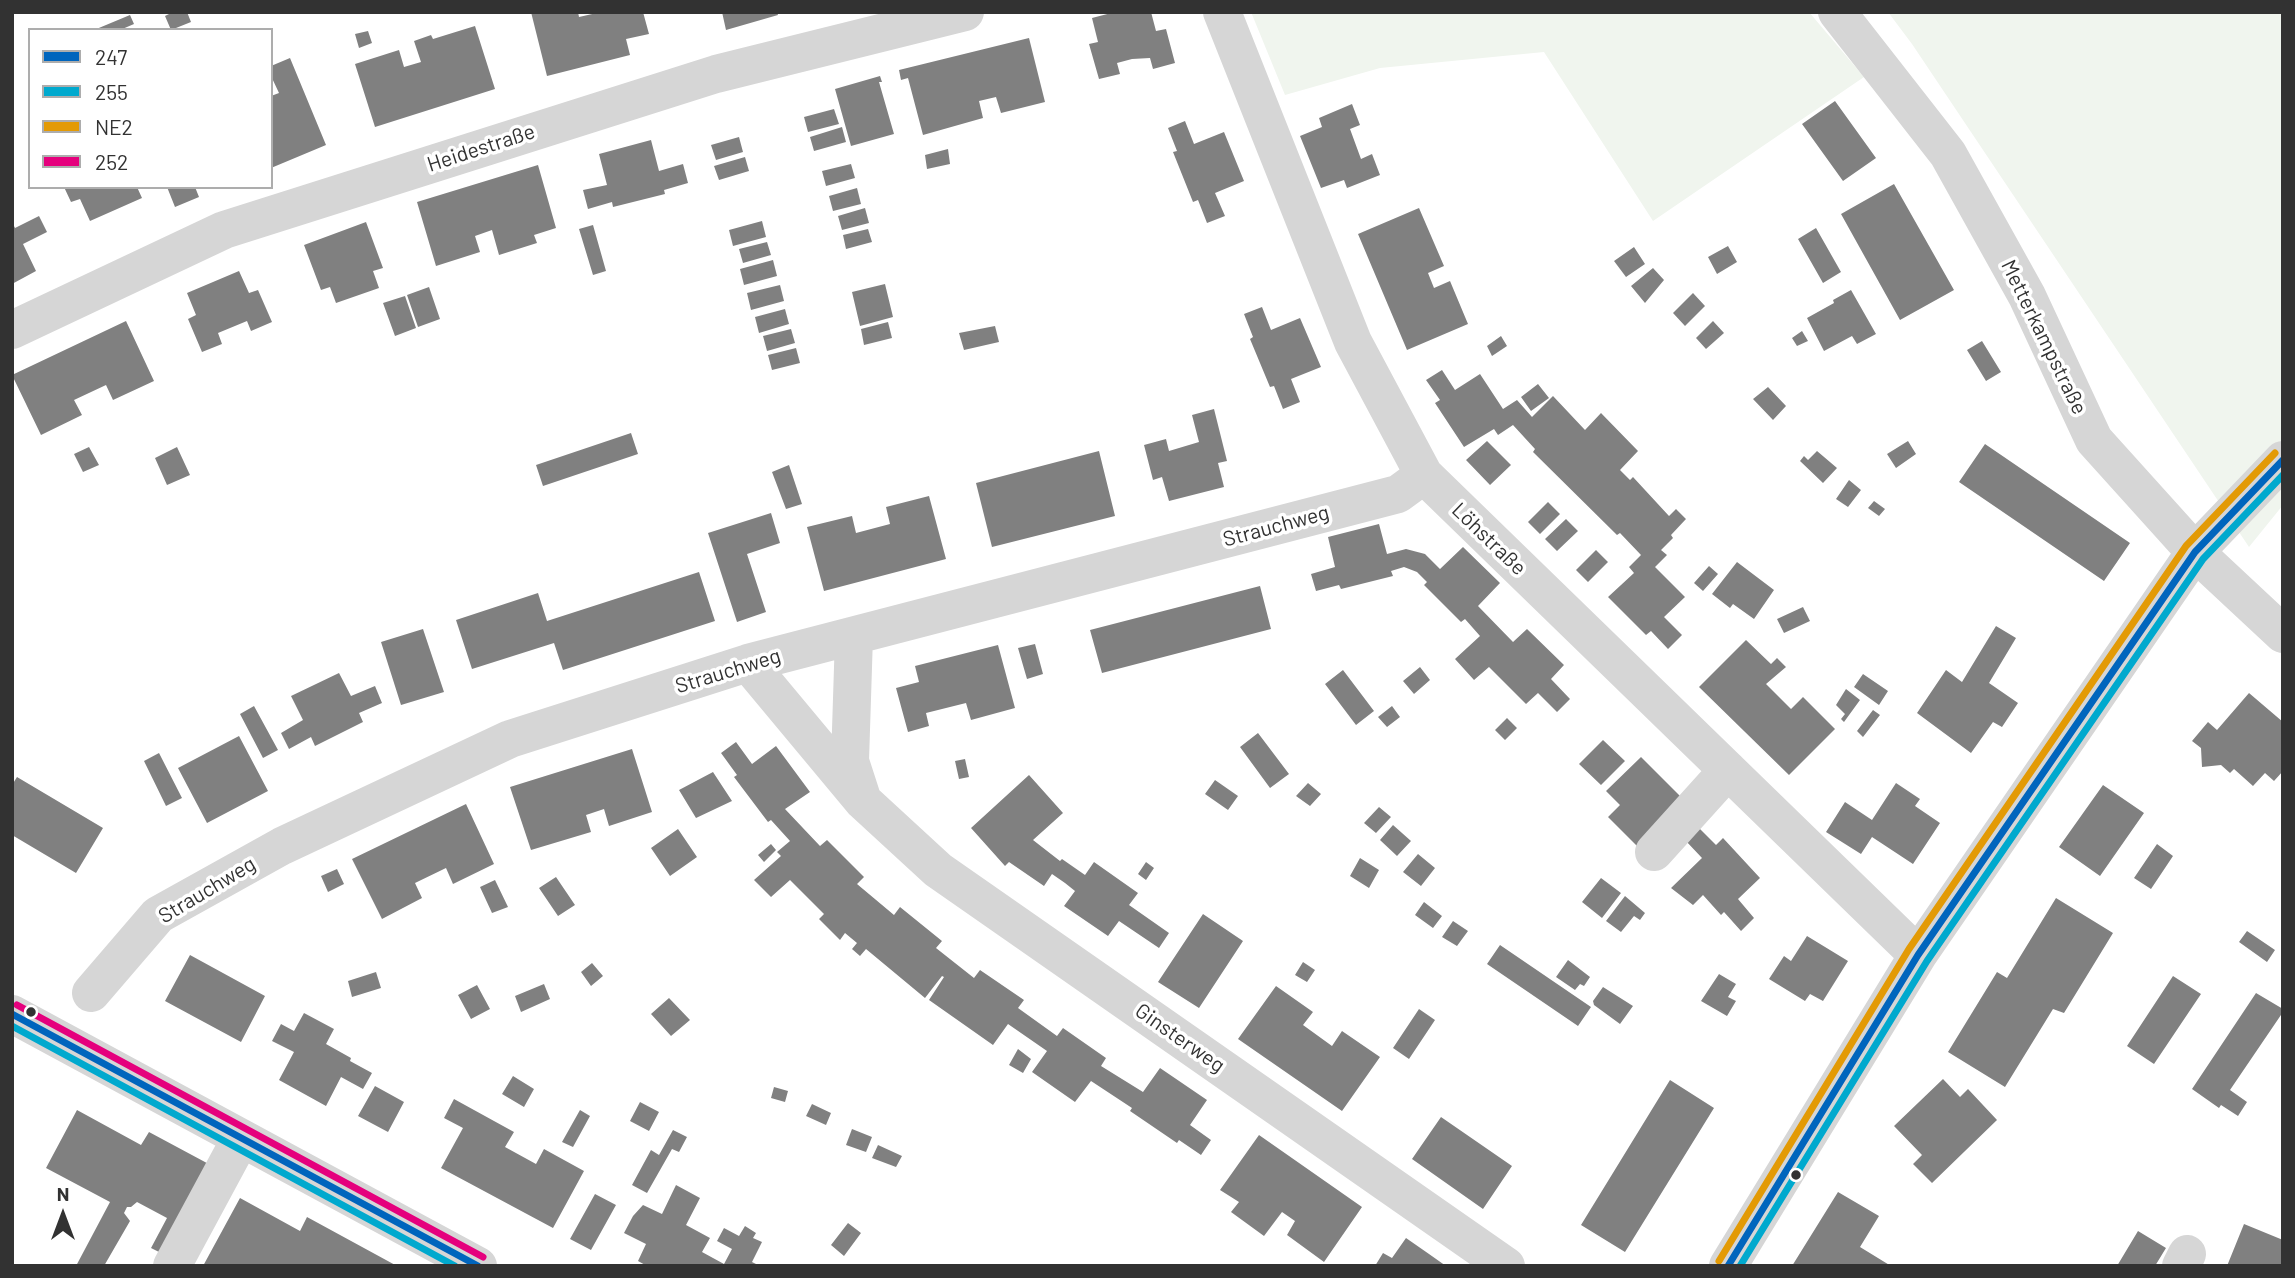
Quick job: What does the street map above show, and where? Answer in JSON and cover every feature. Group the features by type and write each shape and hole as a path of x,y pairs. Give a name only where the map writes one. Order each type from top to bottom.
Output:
{"street":[{"name":"Heidestraße","path":"12,330 224,230 716,74 965,12"},
{"name":"Löhstraße","path":"1222,12 1353,342 1424,475 1918,955"},
{"name":"Metterkampstraße","path":"1837,12 1948,154 2027,296 2094,440 2195,552 2283,634"},
{"path":"1728,1266 1918,955 2195,552 2283,460"},
{"name":"Strauchweg","path":"91,993 158,915 282,846 510,739 748,663 1398,494 1424,475"},
{"name":"Ginsterweg","path":"854,636 850,761 863,801"},
{"name":"Ginsterweg","path":"748,663 863,801 939,870 1506,1266"},
{"path":"1654,852 1728,770"},
{"path":"12,1014 478,1266"},
{"path":"172,1266 241,1138"}],"shaded area":[{"path":"1251,12 1809,12 1864,77 1653,221 1544,52 1380,68 1285,95"},
{"path":"1888,12 2283,12 2283,505 2249,547 1912,44"}],"building":[{"path":"173,12 187,12 191,22 170,28 165,16"},
{"path":"531,12 578,12 579,17 601,12 643,12 649,34 626,39 630,55 547,76"},
{"path":"722,12 777,12 778,15 726,30"},
{"path":"1115,12 1151,12 1156,31 1166,29 1175,63 1153,69 1150,58 1132,59 1117,63 1120,74 1099,79 1089,44 1098,42 1092,18"},
{"path":"130,15 134,24 125,28 99,28"},
{"path":"475,26 495,89 375,127 355,64 399,50 404,67 421,62 414,41 431,35 433,39"},
{"path":"368,31 372,43 359,48 355,34"},
{"path":"1029,38 1045,102 1001,113 996,97 979,101 983,118 923,135 908,78 901,80 899,70"},
{"path":"290,58 326,145 273,167 273,95 279,93 273,80 273,65"},
{"path":"880,76 882,82 879,82 894,134 851,146 835,89"},
{"path":"1835,101 1876,158 1843,181 1802,124"},
{"path":"1352,104 1360,125 1350,129 1361,159 1372,154 1380,175 1347,188 1344,180 1321,188 1300,136 1322,127 1319,118"},
{"path":"834,109 839,124 808,132 804,117"},
{"path":"1185,121 1194,144 1224,132 1244,181 1215,193 1225,216 1207,223 1198,200 1193,202 1173,152 1177,151 1168,128"},
{"path":"842,127 846,142 814,151 810,137"},
{"path":"739,137 743,152 716,160 711,145"},
{"path":"651,140 659,171 683,164 688,183 664,190 665,194 613,207 612,202 588,209 583,190 607,185 599,154"},
{"path":"948,149 950,164 927,169 925,155"},
{"path":"745,157 749,171 719,180 714,166"},
{"path":"851,164 855,178 826,186 822,171"},
{"path":"538,165 556,228 534,235 537,243 499,255 492,230 475,236 480,252 436,266 417,202"},
{"path":"1894,184 1954,290 1900,320 1841,214"},
{"path":"857,188 861,204 833,211 829,196"},
{"path":"65,189 138,189 142,198 90,221 80,199 71,202"},
{"path":"168,189 196,189 199,197 175,207"},
{"path":"865,208 869,223 842,230 838,216"},
{"path":"1419,208 1444,266 1428,273 1434,288 1450,281 1468,324 1407,350 1358,234"},
{"path":"39,216 47,232 23,244 36,271 12,284 12,222 15,228"},
{"path":"762,221 766,237 733,246 729,230"},
{"path":"366,222 383,268 373,271 379,288 336,303 330,287 321,290 304,245"},
{"path":"593,225 606,271 593,275 579,229"},
{"path":"1816,228 1841,272 1823,283 1798,239"},
{"path":"868,229 872,242 846,249 843,235"},
{"path":"767,242 771,255 743,263 739,249"},
{"path":"1728,246 1737,262 1717,274 1708,257"},
{"path":"1634,247 1645,264 1626,277 1614,261"},
{"path":"773,260 777,276 744,285 740,269"},
{"path":"1653,268 1664,280 1645,303 1631,286"},
{"path":"239,271 249,293 258,290 272,322 251,331 247,321 218,333 222,344 202,352 188,319 196,315 187,293"},
{"path":"885,284 893,317 860,326 852,292"},
{"path":"780,285 784,301 751,310 747,293"},
{"path":"429,287 440,319 418,327 407,295"},
{"path":"1851,290 1876,334 1857,344 1852,336 1824,351 1807,318"},
{"path":"1693,293 1705,306 1685,326 1673,313"},
{"path":"405,296 416,328 395,336 383,303"},
{"path":"1262,307 1271,330 1300,318 1321,367 1291,379 1300,402 1283,409 1274,386 1270,387 1250,339 1253,337 1244,314"},
{"path":"785,309 789,324 759,333 755,317"},
{"path":"126,321 154,381 113,400 106,385 74,400 82,415 41,435 12,375"},
{"path":"1713,321 1724,333 1706,349 1696,338"},
{"path":"888,322 892,338 864,345 861,329"},
{"path":"995,326 999,342 964,350 959,333"},
{"path":"791,329 795,343 767,351 763,336"},
{"path":"1802,331 1808,341 1797,346 1792,338"},
{"path":"1501,336 1507,346 1492,356 1487,346"},
{"path":"1982,341 2001,372 1986,381 1967,350"},
{"path":"796,348 800,363 772,370 768,355"},
{"path":"1442,370 1455,390 1480,374 1503,409 1517,400 1532,417 1553,396 1585,430 1601,413 1638,451 1620,470 1630,480 1633,477 1669,516 1676,509 1686,519 1661,550 1667,555 1655,567 1685,597 1664,617 1682,635 1668,649 1651,631 1646,635 1608,597 1634,573 1629,567 1641,555 1533,452 1535,449 1513,425 1498,435 1494,429 1464,447 1435,403 1440,400 1426,380"},
{"path":"1538,384 1549,398 1531,411 1521,397"},
{"path":"1768,387 1786,406 1773,420 1753,399"},
{"path":"1214,409 1227,461 1218,463 1224,487 1169,501 1162,477 1153,480 1144,445 1166,439 1169,451 1199,442 1192,415"},
{"path":"631,433 638,454 543,486 536,465"},
{"path":"1487,441 1511,465 1490,485 1466,460"},
{"path":"1908,441 1916,454 1896,468 1887,454"},
{"path":"1985,444 2130,543 2104,581 1959,482"},
{"path":"89,447 99,465 83,472 74,454"},
{"path":"177,447 190,475 167,485 155,458"},
{"path":"1099,451 1115,516 992,547 976,483"},
{"path":"1817,451 1837,468 1823,483 1800,461 1804,456 1808,460"},
{"path":"789,465 802,504 786,509 772,472"},
{"path":"1849,480 1861,490 1848,507 1836,499"},
{"path":"929,496 946,559 824,591 807,527 852,516 856,533 890,524 886,507"},
{"path":"1874,501 1885,509 1879,516 1868,508"},
{"path":"1548,502 1560,514 1540,534 1528,522"},
{"path":"771,513 780,543 747,554 766,612 737,622 708,533"},
{"path":"1566,519 1578,531 1557,551 1545,539"},
{"path":"1379,524 1387,554 1406,549 1425,554 1440,569 1463,547 1500,583 1478,606 1513,642 1527,629 1564,665 1551,679 1570,699 1557,712 1538,693 1526,704 1489,667 1474,680 1455,659 1480,636 1465,619 1461,622 1424,585 1427,582 1417,572 1404,567 1391,571 1393,576 1341,589 1339,585 1316,591 1311,574 1335,567 1328,537"},
{"path":"1596,550 1608,562 1588,582 1576,570"},
{"path":"1737,562 1774,590 1754,619 1733,604 1730,608 1712,594"},
{"path":"1709,566 1718,574 1703,591 1694,583"},
{"path":"699,572 715,621 563,670 554,643 472,669 456,620 538,593 547,621"},
{"path":"1260,586 1271,629 1102,673 1090,630"},
{"path":"1803,607 1810,621 1784,633 1777,619"},
{"path":"1996,626 2016,638 1989,683 2018,703 2002,727 1993,722 1971,753 1917,713 1946,670 1962,682"},
{"path":"423,629 444,692 401,705 381,642"},
{"path":"1746,640 1771,664 1777,658 1786,667 1766,684 1791,709 1803,697 1835,729 1789,775 1699,687"},
{"path":"1035,644 1043,674 1027,679 1018,648"},
{"path":"998,645 1015,708 971,720 966,703 926,713 929,726 908,732 896,688 919,682 915,666"},
{"path":"1420,667 1430,680 1414,694 1403,681"},
{"path":"1343,670 1374,711 1356,725 1325,684"},
{"path":"339,673 351,696 375,686 382,703 359,713 363,722 315,746 311,737 289,749 281,733 303,720 291,696"},
{"path":"1863,674 1888,691 1879,705 1854,687"},
{"path":"1846,689 1860,700 1844,722 1841,719 1845,714 1836,705"},
{"path":"2249,693 2283,722 2283,771 2274,781 2265,773 2253,786 2234,769 2230,773 2221,765 2202,767 2201,748 2192,741 2208,722 2217,730"},
{"path":"254,706 278,750 263,758 240,714"},
{"path":"1392,706 1400,717 1387,727 1378,717"},
{"path":"1873,710 1880,715 1863,737 1857,731"},
{"path":"1507,718 1517,728 1505,740 1495,730"},
{"path":"1258,733 1289,774 1270,788 1240,747"},
{"path":"239,736 268,791 207,823 178,768"},
{"path":"1603,740 1625,761 1601,785 1579,764"},
{"path":"736,742 752,764 776,746 810,792 785,809 820,846 827,840 864,877 857,884 894,915 900,907 942,941 936,948 974,978 980,970 1024,1000 1018,1008 1057,1036 1063,1028 1106,1058 1101,1066 1143,1092 1160,1068 1207,1100 1190,1125 1211,1140 1201,1155 1179,1140 1177,1143 1091,1081 1075,1102 1032,1072 1047,1051 1008,1024 993,1045 929,1000 944,977 942,976 925,998 866,949 860,956 852,949 857,943 845,933 840,940 819,919 824,914 790,880 771,897 754,880 781,856 777,852 790,841 771,820 768,822 734,777 737,775 721,753"},
{"path":"632,749 652,812 609,826 604,809 586,815 591,832 531,850 510,787"},
{"path":"159,753 182,798 166,806 144,761"},
{"path":"1641,757 1686,802 1640,849 1608,817 1620,805 1606,791"},
{"path":"965,759 969,777 959,779 955,761"},
{"path":"713,772 732,801 696,818 679,790"},
{"path":"1029,775 1063,813 1033,840 1060,861 1062,859 1085,875 1094,862 1138,893 1129,905 1169,933 1159,948 1119,921 1108,936 1064,906 1075,891 1065,883 1052,874 1044,886 1009,862 1005,866 971,828"},
{"path":"17,777 103,828 76,873 12,835 12,785"},
{"path":"1215,780 1238,796 1228,810 1205,794"},
{"path":"1308,783 1321,794 1310,806 1296,796"},
{"path":"1896,783 1920,799 1915,806 1940,823 1913,864 1872,837 1861,854 1826,832 1845,802 1872,820"},
{"path":"2103,785 2144,813 2100,876 2059,847"},
{"path":"466,804 494,864 453,884 446,868 415,883 422,898 382,919 352,859"},
{"path":"1379,807 1391,817 1376,833 1364,823"},
{"path":"1393,825 1411,841 1397,856 1380,840"},
{"path":"1698,827 1716,845 1723,838 1760,878 1738,899 1754,918 1741,931 1724,912 1721,915 1703,895 1693,905 1671,888 1702,858 1685,840"},
{"path":"678,829 697,857 670,876 651,848"},
{"path":"771,844 776,850 764,862 758,855"},
{"path":"2157,844 2173,856 2151,889 2134,878"},
{"path":"1418,854 1435,868 1421,886 1403,872"},
{"path":"1360,858 1379,870 1369,888 1350,876"},
{"path":"1146,862 1154,868 1146,880 1138,874"},
{"path":"337,869 344,884 328,892 321,876"},
{"path":"556,877 575,905 558,916 539,888"},
{"path":"1601,878 1621,893 1602,918 1582,902"},
{"path":"495,880 508,907 492,913 480,887"},
{"path":"1625,896 1645,913 1640,920 1634,916 1621,932 1606,921"},
{"path":"2056,898 2113,933 2064,1013 2053,1009 2005,1087 1948,1052 1997,972 2007,978"},
{"path":"1424,902 1442,916 1433,928 1415,915"},
{"path":"1203,914 1243,941 1199,1008 1158,982"},
{"path":"1453,921 1468,931 1457,946 1442,937"},
{"path":"2247,931 2275,950 2267,962 2239,942"},
{"path":"1807,936 1848,961 1823,1001 1810,994 1805,1001 1769,979 1784,956 1791,961"},
{"path":"1500,945 1591,1007 1578,1026 1487,964"},
{"path":"190,955 265,996 241,1042 165,1001"},
{"path":"1568,960 1590,977 1584,986 1580,984 1575,990 1556,977"},
{"path":"1303,962 1315,970 1307,982 1295,975"},
{"path":"592,963 603,976 591,986 581,972"},
{"path":"376,972 381,988 352,997 348,981"},
{"path":"1719,974 1736,984 1728,997 1736,1001 1727,1016 1701,1001"},
{"path":"2173,976 2201,994 2154,1064 2127,1046"},
{"path":"544,984 550,999 521,1012 515,996"},
{"path":"477,985 490,1009 471,1019 458,995"},
{"path":"1276,986 1313,1012 1303,1025 1332,1046 1342,1031 1380,1057 1342,1111 1238,1039"},
{"path":"1603,987 1633,1006 1620,1024 1594,1005 1593,1001"},
{"path":"2256,993 2283,1009 2283,1012 2230,1090 2247,1102 2238,1116 2221,1105 2219,1108 2192,1089"},
{"path":"669,998 690,1020 671,1036 651,1014"},
{"path":"1419,1009 1435,1020 1409,1059 1393,1048"},
{"path":"304,1013 334,1029 326,1044 372,1073 363,1089 341,1077 326,1106 279,1080 294,1052 272,1041 281,1024 294,1031"},
{"path":"1018,1049 1031,1059 1023,1073 1009,1065"},
{"path":"513,1076 534,1089 524,1107 502,1094"},
{"path":"1943,1079 1960,1097 1968,1089 1997,1120 1932,1183 1913,1164 1922,1155 1894,1126"},
{"path":"1670,1080 1714,1108 1625,1252 1581,1225"},
{"path":"375,1086 404,1102 388,1132 358,1116"},
{"path":"774,1087 788,1091 785,1102 771,1098"},
{"path":"454,1099 514,1132 505,1147 536,1164 544,1149 584,1171 553,1228 441,1168 463,1128 444,1118"},
{"path":"640,1102 659,1112 649,1131 630,1121"},
{"path":"812,1104 831,1113 826,1125 806,1116"},
{"path":"77,1110 141,1145 149,1132 218,1169 169,1257 151,1248 167,1218 137,1202 127,1207 124,1213 130,1221 104,1266 76,1266 110,1202 46,1168"},
{"path":"580,1110 590,1116 573,1147 562,1142"},
{"path":"1441,1117 1512,1166 1483,1209 1412,1159"},
{"path":"852,1129 872,1137 866,1152 846,1145"},
{"path":"673,1130 687,1137 679,1152 672,1149 647,1193 632,1185 651,1150 659,1155"},
{"path":"1259,1135 1362,1207 1324,1262 1287,1235 1295,1221 1282,1212 1264,1236 1231,1212 1239,1202 1220,1190"},
{"path":"878,1145 902,1156 896,1167 872,1158"},
{"path":"676,1185 700,1198 686,1225 710,1238 702,1252 724,1264 732,1249 717,1241 724,1228 739,1236 745,1226 756,1233 753,1238 762,1242 752,1262 760,1266 647,1266 638,1261 646,1244 624,1233 643,1205 662,1214"},
{"path":"1838,1192 1879,1216 1860,1247 1891,1266 1792,1266"},
{"path":"595,1194 616,1205 591,1250 570,1239"},
{"path":"240,1198 300,1231 307,1217 397,1266 203,1266"},
{"path":"848,1223 861,1233 844,1256 831,1245"},
{"path":"2244,1224 2283,1240 2283,1266 2227,1266"},
{"path":"2138,1231 2166,1248 2155,1266 2117,1266"},
{"path":"1406,1238 1446,1266 1375,1266 1383,1253 1392,1258"}],"transit line":[{"name":"NE2","path":"1719,1261 1909,949 2186,546 2275,453"},
{"name":"247","path":"1728,1266 1918,955 2195,552 2283,460"},
{"name":"255","path":"1740,1266 1927,961 2203,559 2283,475"},
{"name":"252","path":"17,1005 483,1257"},
{"name":"247","path":"12,1014 478,1266"},
{"name":"255","path":"12,1026 455,1266"}]}
